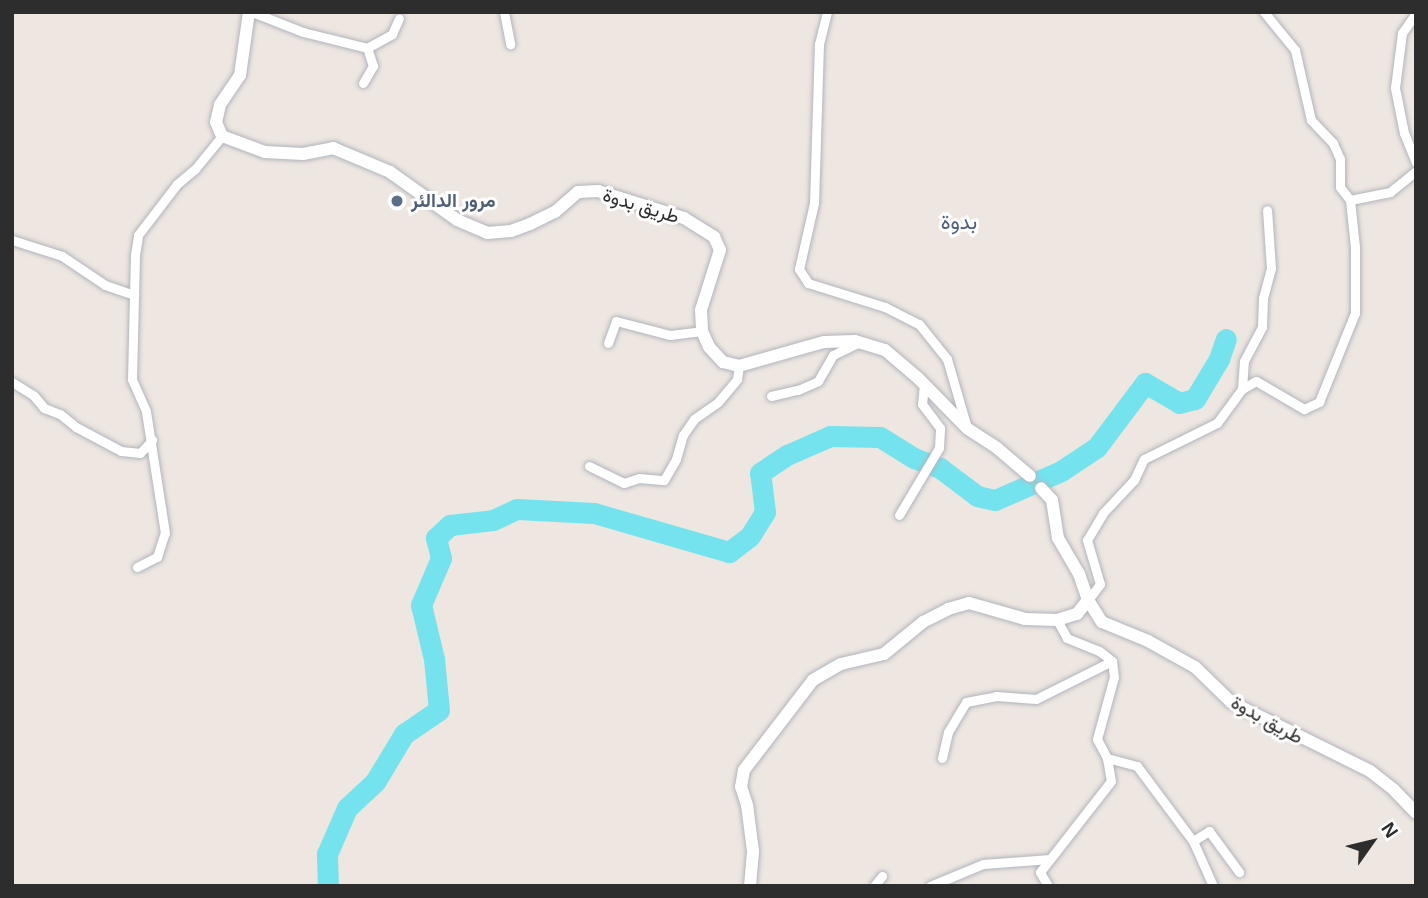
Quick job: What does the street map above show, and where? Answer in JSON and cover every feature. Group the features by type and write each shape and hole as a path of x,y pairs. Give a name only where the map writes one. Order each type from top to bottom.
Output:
{"street":[{"path":"137,567 157,557 165,533 146,411 132,379 138,234 177,184 195,169 222,136 216,122 220,105 240,75 251,12 303,32 367,48 392,34 399,18"},
{"path":"504,12 510,44"},
{"path":"827,12 819,44 814,203 799,269 808,283 885,307 919,324 947,359 968,429"},
{"path":"750,886 753,851 747,806 741,787 744,770 813,680 841,664 884,654 923,622 948,609 969,603 1025,619 1057,620 1077,614 1100,584 1097,565 1087,540 1103,513 1134,480 1144,459 1217,424 1242,389 1256,381 1304,409 1319,402 1354,313 1355,247 1350,200 1340,187 1340,159 1333,143 1311,120 1300,61 1264,12"},
{"path":"1416,13 1402,33 1395,88 1404,133 1416,163"},
{"path":"363,83 373,66 367,48"},
{"name":"طريق بدوة","path":"222,136 265,152 303,154 333,148 390,172 457,220 487,233 511,231 530,224 555,212 578,192 598,191 684,218 714,237 720,250 701,310 702,331"},
{"path":"1350,200 1390,192 1416,171"},
{"path":"1242,389 1244,361 1262,327 1270,268 1267,210"},
{"path":"12,240 62,256 106,285 134,295"},
{"path":"589,466 624,483 639,478 664,480 676,459 688,427 718,402 737,379 739,366 723,362 709,347 702,331 670,335 615,321 608,343"},
{"name":"طريق بدوة","path":"739,366 824,342 860,342 885,350 924,384 968,429 1030,476 1052,500 1058,538 1079,575 1088,600 1102,622 1148,641 1195,667 1231,702 1370,771 1393,789 1416,813"},
{"path":"771,396 798,390 818,381 833,355 849,350 860,342"},
{"path":"12,382 27,390 44,408 60,414 76,427 121,451 140,453 152,440"},
{"path":"899,515 939,448 940,428 922,404 924,384"},
{"path":"1048,886 1040,872 1111,781 1107,758 1097,739 1114,677 1112,661 1091,647 1066,638 1057,620"},
{"path":"942,758 948,732 966,702 996,696 1036,699 1112,661"},
{"path":"1107,758 1137,766 1193,841 1213,886"},
{"path":"1193,841 1209,831 1239,872"},
{"path":"930,886 983,864 1050,859"},
{"path":"874,886 882,876"}],"waterway":[{"path":"328,886 327,854 347,808 375,782 404,734 439,710 434,659 421,605 441,558 436,538 450,525 493,520 517,509 594,513 729,552 750,536 765,512 760,473 787,455 830,436 880,437 914,458 940,468 977,496 995,500 1061,471 1097,447 1145,383 1179,403 1195,399 1219,359 1226,339"}],"place":[{"name":"مرور الدالئر","path":"397,201"}],"district":[{"name":"بدوة","path":"959,222"}]}
